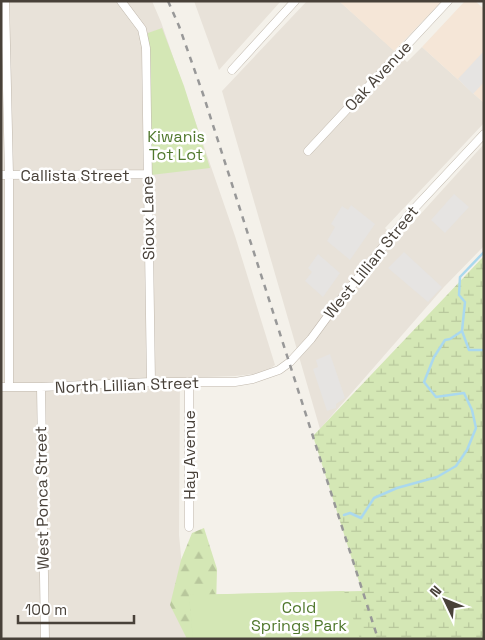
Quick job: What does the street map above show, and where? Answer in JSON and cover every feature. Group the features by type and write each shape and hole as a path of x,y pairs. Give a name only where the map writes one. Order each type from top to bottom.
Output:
{"street":[{"path":"5,1 5,387"},
{"name":"Sioux Lane","path":"121,1 142,28 146,48 151,382"},
{"path":"232,70 295,1"},
{"name":"Oak Avenue","path":"308,151 448,1"},
{"name":"West Lillian Street","path":"253,379 279,370 290,362 311,339 411,212 484,134"},
{"name":"Callista Street","path":"5,175 148,174"},
{"name":"North Lillian Street","path":"5,387 151,382 235,382 253,379"},
{"name":"Hay Avenue","path":"188,383 189,527"},
{"name":"West Ponca Street","path":"41,387 45,639"}],"shaded area":[{"path":"1,1 152,1 235,236 275,365 264,373 180,378 179,535 189,639 1,639"},
{"path":"194,1 281,1 219,70"},
{"path":"307,1 339,1 407,62 422,47 484,103 484,123 385,228 397,240 484,144 484,246 444,287 320,429 222,91"},
{"path":"339,1 442,1 394,51"},
{"path":"465,1 475,1 484,9 484,103 422,47"},
{"path":"484,51 484,82 473,94 458,79"},
{"path":"454,194 469,207 445,233 431,220"},
{"path":"351,205 375,224 350,260 327,241 335,227 331,224 342,206 348,210"},
{"path":"404,252 442,287 428,302 388,268"},
{"path":"318,254 340,273 323,297 305,281 312,272 308,268"},
{"path":"330,354 345,398 336,404 336,408 327,411 313,369 318,367 316,360"}],"green space":[{"name":"Kiwanis Tot Lot","path":"162,28 184,86 210,168 151,175 148,33"},
{"path":"484,256 484,639 193,639 189,595 362,591 313,436"},
{"path":"204,528 217,569 216,607 344,639 187,639 170,605 181,560 192,533"},
{"name":"Cold Springs Park","path":"344,591 360,639 193,639 189,595"}],"waterway":[{"path":"344,515 350,513 361,518 374,498 397,488 437,477 456,466 467,450 476,428 472,410 464,393 436,397 424,382 434,357 445,340 462,331 465,302 459,295 460,277 484,252"},
{"path":"462,331 469,350 484,350"}],"railway":[{"path":"168,1 203,94 378,639"}]}
